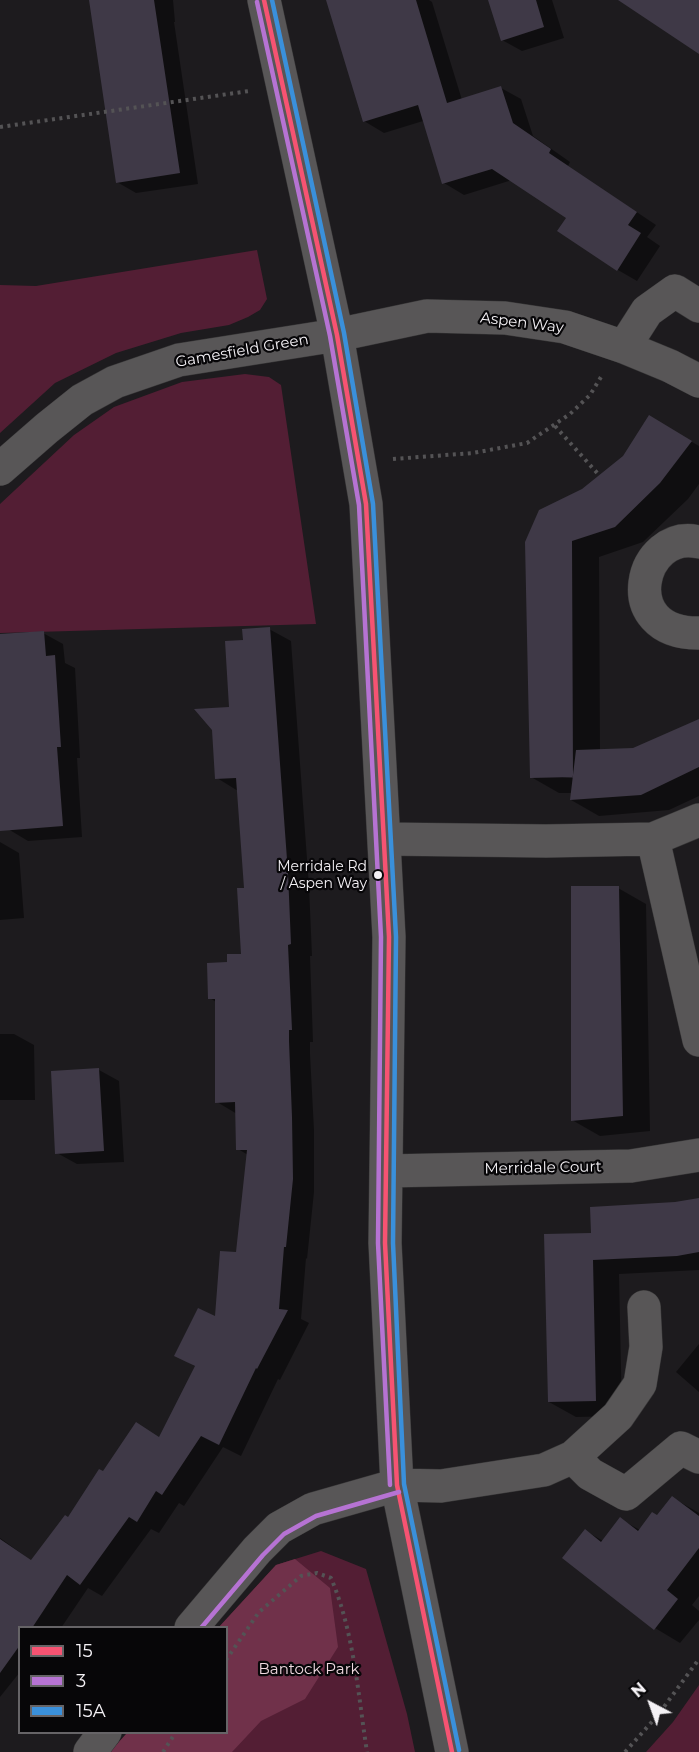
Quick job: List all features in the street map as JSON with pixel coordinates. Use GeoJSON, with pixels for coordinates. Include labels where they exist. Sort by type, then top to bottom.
{"type":"FeatureCollection","features":[{"type":"Feature","properties":{"kind":"street"},"geometry":{"type":"LineString","coordinates":[[264,0],[337,335],[366,504],[389,938],[385,1243],[397,1485],[453,1752]]}},
{"type":"Feature","properties":{"kind":"street"},"geometry":{"type":"LineString","coordinates":[[624,347],[647,311],[675,291],[699,306]]}},
{"type":"Feature","properties":{"kind":"street","name":"Aspen Way"},"geometry":{"type":"LineString","coordinates":[[337,335],[427,316],[505,318],[565,327],[624,347],[699,381]]}},
{"type":"Feature","properties":{"kind":"street","name":"Gamesfield Green"},"geometry":{"type":"LineString","coordinates":[[0,469],[82,400],[115,382],[179,360],[337,335]]}},
{"type":"Feature","properties":{"kind":"street"},"geometry":{"type":"LineString","coordinates":[[699,542],[679,543],[665,549],[653,560],[646,574],[644,590],[648,605],[656,619],[669,628],[684,633],[699,633]]}},
{"type":"Feature","properties":{"kind":"street"},"geometry":{"type":"LineString","coordinates":[[384,839],[546,842],[653,839],[699,820]]}},
{"type":"Feature","properties":{"kind":"street"},"geometry":{"type":"LineString","coordinates":[[653,839],[699,1040]]}},
{"type":"Feature","properties":{"kind":"street","name":"Merridale Court"},"geometry":{"type":"LineString","coordinates":[[386,1171],[631,1166],[699,1155]]}},
{"type":"Feature","properties":{"kind":"street"},"geometry":{"type":"LineString","coordinates":[[193,1626],[279,1527],[314,1509],[397,1485],[441,1486],[464,1483],[544,1470],[573,1457],[618,1416],[640,1384],[645,1347],[644,1307]]}},
{"type":"Feature","properties":{"kind":"street"},"geometry":{"type":"LineString","coordinates":[[573,1457],[590,1474],[627,1494],[681,1448],[699,1457]]}},
{"type":"Feature","properties":{"kind":"street"},"geometry":{"type":"LineString","coordinates":[[90,1752],[104,1734]]}},
{"type":"Feature","properties":{"kind":"path"},"geometry":{"type":"LineString","coordinates":[[0,127],[282,86]]}},
{"type":"Feature","properties":{"kind":"path"},"geometry":{"type":"LineString","coordinates":[[359,460],[473,453],[527,443],[555,426],[590,395],[603,373],[624,347]]}},
{"type":"Feature","properties":{"kind":"path"},"geometry":{"type":"LineString","coordinates":[[555,426],[599,475]]}},
{"type":"Feature","properties":{"kind":"path"},"geometry":{"type":"LineString","coordinates":[[228,1657],[259,1612],[293,1582],[301,1576],[317,1573],[331,1578],[339,1596],[351,1649],[367,1752]]}},
{"type":"Feature","properties":{"kind":"path"},"geometry":{"type":"LineString","coordinates":[[625,1752],[658,1714],[699,1659]]}},
{"type":"Feature","properties":{"kind":"path"},"geometry":{"type":"LineString","coordinates":[[163,1752],[176,1734]]}},
{"type":"Feature","properties":{"kind":"green space"},"geometry":{"type":"Polygon","coordinates":[[[257,250],[267,299],[260,310],[229,325],[181,333],[116,353],[55,383],[0,433],[0,285],[36,286],[257,250]]]}},
{"type":"Feature","properties":{"kind":"green space"},"geometry":{"type":"Polygon","coordinates":[[[245,374],[269,377],[281,385],[316,624],[0,633],[0,504],[74,435],[114,407],[182,382],[245,374]]]}},
{"type":"Feature","properties":{"kind":"green space","name":"Bantock Park"},"geometry":{"type":"Polygon","coordinates":[[[321,1551],[366,1569],[407,1714],[415,1752],[110,1752],[126,1734],[228,1734],[228,1626],[220,1626],[276,1565],[321,1551]]]}},
{"type":"Feature","properties":{"kind":"green space"},"geometry":{"type":"Polygon","coordinates":[[[295,1559],[330,1588],[338,1647],[305,1699],[261,1721],[232,1752],[110,1752],[126,1734],[228,1734],[228,1626],[220,1626],[276,1565],[295,1559]]]}},
{"type":"Feature","properties":{"kind":"green space"},"geometry":{"type":"Polygon","coordinates":[[[699,1685],[699,1752],[646,1752],[673,1722],[699,1685]]]}},
{"type":"Feature","properties":{"kind":"building"},"geometry":{"type":"Polygon","coordinates":[[[89,0],[154,0],[180,173],[116,183],[89,0]]]}},
{"type":"Feature","properties":{"kind":"building"},"geometry":{"type":"Polygon","coordinates":[[[326,0],[416,0],[447,103],[501,86],[513,123],[551,149],[549,153],[637,212],[628,225],[641,233],[617,271],[557,231],[566,218],[492,169],[442,184],[418,105],[363,122],[326,0]]]}},
{"type":"Feature","properties":{"kind":"building"},"geometry":{"type":"Polygon","coordinates":[[[488,0],[536,0],[544,27],[501,41],[488,0]]]}},
{"type":"Feature","properties":{"kind":"building"},"geometry":{"type":"Polygon","coordinates":[[[618,0],[699,0],[699,54],[618,0]]]}},
{"type":"Feature","properties":{"kind":"building"},"geometry":{"type":"Polygon","coordinates":[[[649,415],[692,441],[660,483],[615,527],[572,541],[573,777],[530,778],[525,542],[539,510],[582,489],[623,456],[649,415]]]}},
{"type":"Feature","properties":{"kind":"building"},"geometry":{"type":"Polygon","coordinates":[[[270,627],[288,873],[291,944],[288,945],[292,1030],[289,1030],[289,1041],[293,1179],[279,1309],[288,1310],[256,1368],[219,1445],[201,1436],[162,1495],[156,1491],[137,1522],[129,1517],[80,1585],[67,1575],[33,1626],[18,1626],[18,1648],[0,1673],[0,1539],[31,1560],[65,1515],[68,1517],[99,1469],[103,1471],[136,1422],[159,1437],[195,1366],[174,1356],[198,1308],[215,1316],[220,1251],[236,1252],[247,1150],[236,1150],[235,1102],[215,1103],[215,999],[208,999],[207,963],[227,962],[227,954],[241,954],[237,888],[244,888],[236,778],[215,779],[212,730],[194,709],[229,707],[225,641],[243,640],[242,629],[270,627]]]}},
{"type":"Feature","properties":{"kind":"building"},"geometry":{"type":"Polygon","coordinates":[[[44,631],[46,656],[55,655],[61,747],[57,747],[63,826],[0,831],[0,634],[44,631]]]}},
{"type":"Feature","properties":{"kind":"building"},"geometry":{"type":"Polygon","coordinates":[[[699,719],[699,767],[641,795],[570,800],[576,750],[633,748],[699,719]]]}},
{"type":"Feature","properties":{"kind":"building"},"geometry":{"type":"Polygon","coordinates":[[[571,886],[619,886],[623,1116],[571,1121],[571,886]]]}},
{"type":"Feature","properties":{"kind":"building"},"geometry":{"type":"Polygon","coordinates":[[[99,1068],[104,1151],[55,1154],[51,1071],[99,1068]]]}},
{"type":"Feature","properties":{"kind":"building"},"geometry":{"type":"Polygon","coordinates":[[[699,1198],[699,1252],[677,1256],[593,1260],[596,1401],[548,1402],[544,1234],[591,1233],[590,1207],[675,1202],[699,1198]]]}},
{"type":"Feature","properties":{"kind":"building"},"geometry":{"type":"Polygon","coordinates":[[[672,1496],[699,1516],[699,1548],[667,1590],[678,1599],[654,1630],[562,1558],[585,1529],[601,1542],[620,1517],[638,1531],[652,1512],[657,1515],[672,1496]]]}},
{"type":"Feature","properties":{"kind":"transit line","name":"15"},"geometry":{"type":"LineString","coordinates":[[264,0],[337,335],[366,504],[389,937],[385,1243],[397,1485],[452,1752]]}},
{"type":"Feature","properties":{"kind":"transit line","name":"15A"},"geometry":{"type":"LineString","coordinates":[[272,0],[344,333],[373,504],[396,937],[393,1243],[404,1484],[459,1750]]}},
{"type":"Feature","properties":{"kind":"transit line","name":"3"},"geometry":{"type":"LineString","coordinates":[[257,2],[330,336],[359,505],[381,937],[378,1243],[390,1485]]}},
{"type":"Feature","properties":{"kind":"transit line","name":"3"},"geometry":{"type":"LineString","coordinates":[[203,1626],[263,1555],[284,1534],[316,1516],[399,1492]]}},
{"type":"Feature","properties":{"kind":"place","name":"Merridale Rd / Aspen Way"},"geometry":{"type":"Point","coordinates":[378,875]}}]}
